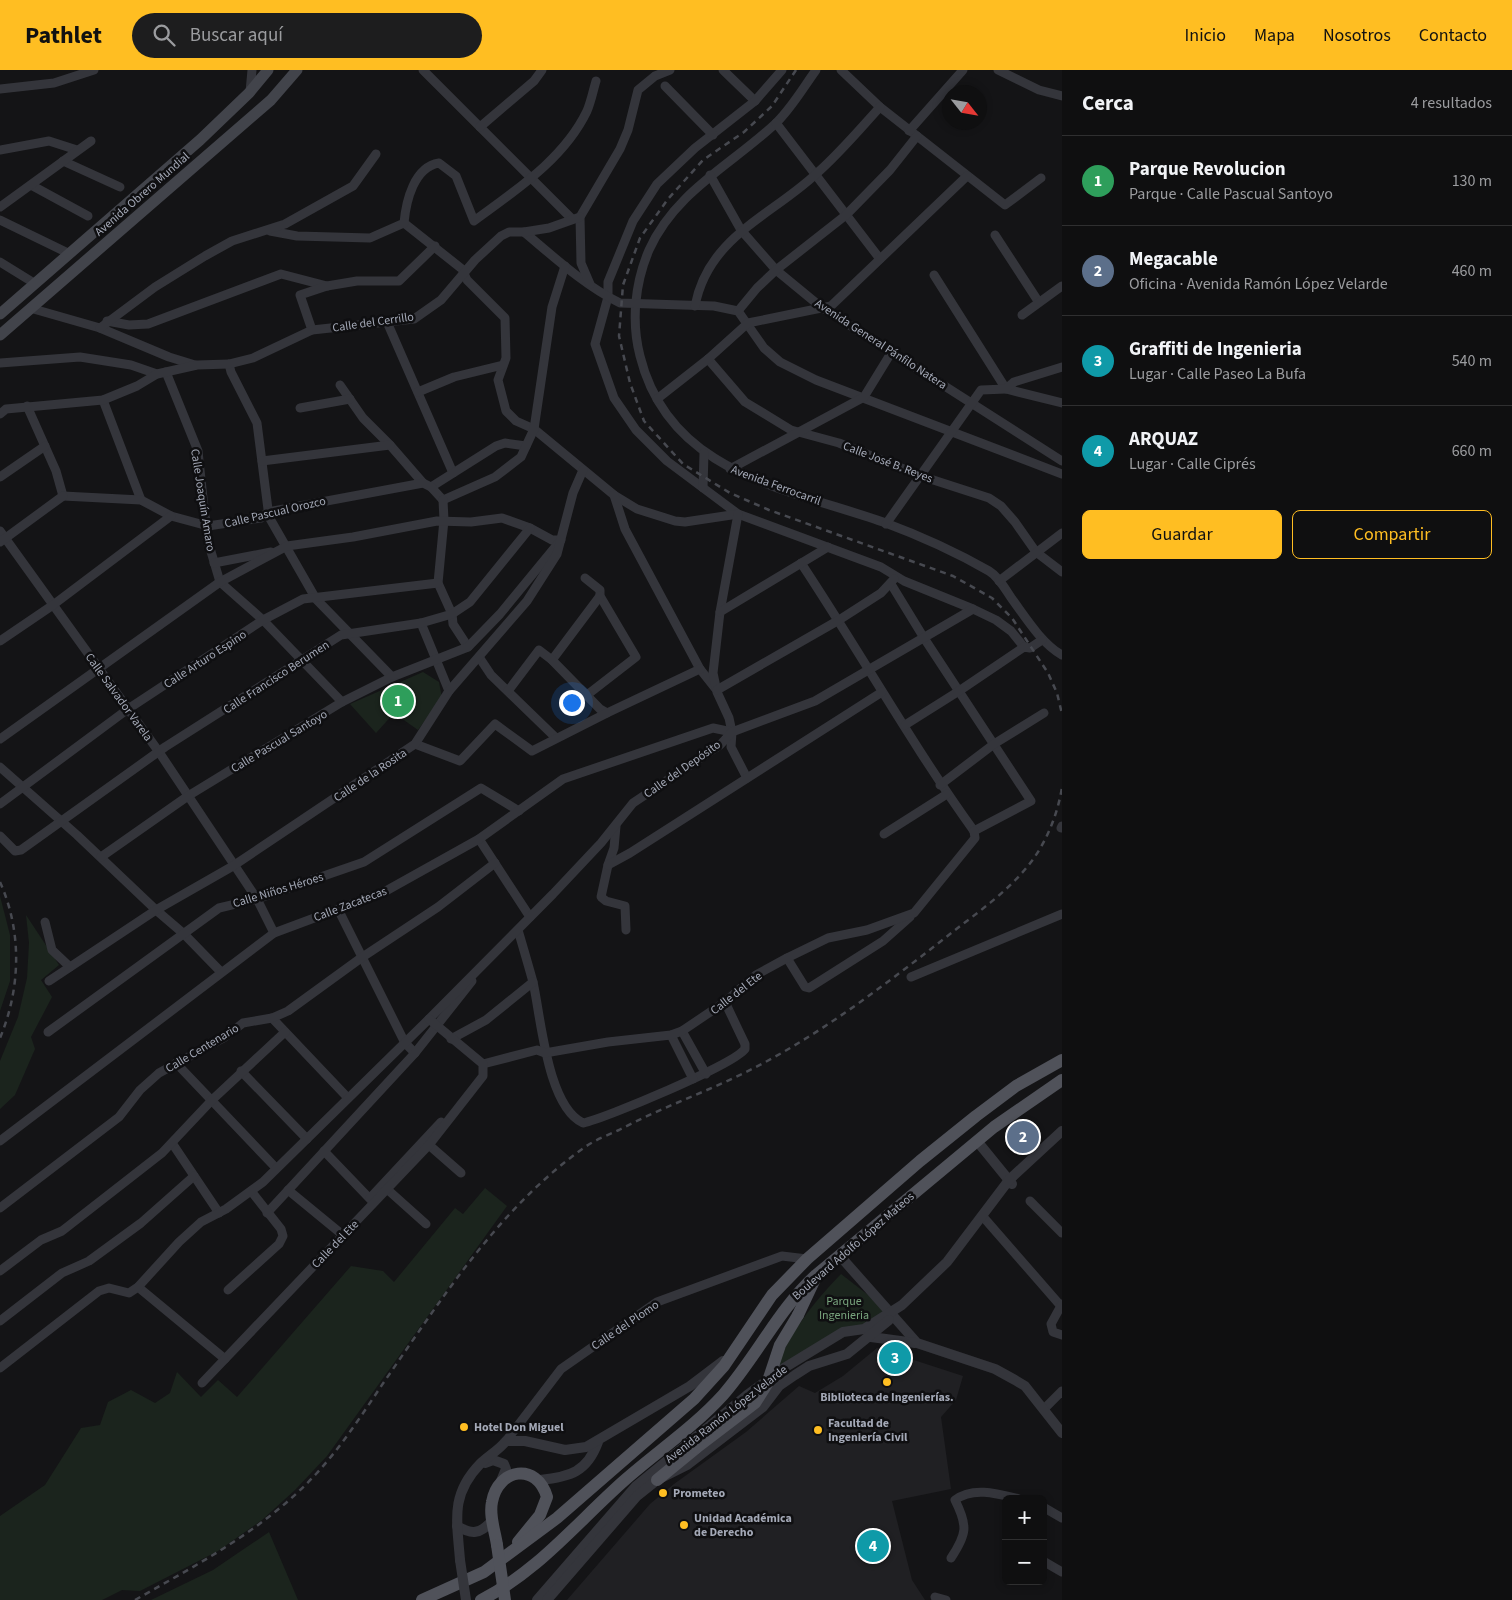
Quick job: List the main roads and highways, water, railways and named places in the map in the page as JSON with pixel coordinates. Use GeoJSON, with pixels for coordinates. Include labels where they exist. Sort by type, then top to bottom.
{"type":"FeatureCollection","features":[{"type":"Feature","properties":{"kind":"main road","name":"Avenida Obrero Mundial"},"geometry":{"type":"LineString","coordinates":[[1,312],[68,253],[157,180],[250,93],[268,70]]}},
{"type":"Feature","properties":{"kind":"main road","name":"Avenida Obrero Mundial"},"geometry":{"type":"LineString","coordinates":[[0,335],[265,106],[297,70]]}},
{"type":"Feature","properties":{"kind":"main road","name":"Boulevard Adolfo López Mateos"},"geometry":{"type":"LineString","coordinates":[[422,1600],[484,1572],[557,1518],[685,1409],[730,1356],[772,1296],[807,1259],[920,1161],[976,1116],[1016,1086],[1062,1060]]}},
{"type":"Feature","properties":{"kind":"main road","name":"Boulevard Adolfo López Mateos"},"geometry":{"type":"LineString","coordinates":[[481,1600],[532,1568],[614,1490],[723,1395],[788,1304],[816,1275],[977,1141],[1062,1080]]}},
{"type":"Feature","properties":{"kind":"main road"},"geometry":{"type":"LineString","coordinates":[[657,1480],[755,1403],[767,1384],[780,1345],[798,1314],[816,1275]]}},
{"type":"Feature","properties":{"kind":"main road"},"geometry":{"type":"LineString","coordinates":[[505,1600],[492,1521],[492,1501],[501,1481],[514,1474],[527,1473],[540,1480],[547,1497],[545,1506],[509,1554]]}},
{"type":"Feature","properties":{"kind":"railway"},"geometry":{"type":"LineString","coordinates":[[796,70],[772,106],[744,132],[703,160],[668,199],[640,238],[623,285],[619,336],[630,383],[644,421],[683,464],[730,493],[769,510],[953,576],[992,598],[1012,618],[1048,673],[1057,693],[1062,714]]}},
{"type":"Feature","properties":{"kind":"railway"},"geometry":{"type":"LineString","coordinates":[[135,1600],[231,1544],[275,1512],[316,1474],[352,1429],[428,1318],[474,1256],[499,1226],[554,1171],[597,1140],[730,1080],[773,1058],[826,1026],[901,972],[993,901],[1022,873],[1037,854],[1047,836],[1055,817],[1062,787]]}},
{"type":"Feature","properties":{"kind":"railway"},"geometry":{"type":"LineString","coordinates":[[0,882],[12,920],[16,960],[12,999],[0,1038]]}},
{"type":"Feature","properties":{"kind":"place","name":"Parque Revolucion"},"geometry":{"type":"Point","coordinates":[398,701]}},
{"type":"Feature","properties":{"kind":"place","name":"Megacable"},"geometry":{"type":"Point","coordinates":[1023,1137]}},
{"type":"Feature","properties":{"kind":"place","name":"Graffiti de Ingenieria"},"geometry":{"type":"Point","coordinates":[895,1358]}},
{"type":"Feature","properties":{"kind":"place","name":"Biblioteca de Ingenierías."},"geometry":{"type":"Point","coordinates":[887,1382]}},
{"type":"Feature","properties":{"kind":"place","name":"Hotel Don Miguel"},"geometry":{"type":"Point","coordinates":[464,1427]}},
{"type":"Feature","properties":{"kind":"place","name":"Facultad de Ingeniería Civil"},"geometry":{"type":"Point","coordinates":[818,1430]}},
{"type":"Feature","properties":{"kind":"place","name":"Prometeo"},"geometry":{"type":"Point","coordinates":[663,1493]}},
{"type":"Feature","properties":{"kind":"place","name":"Unidad Académica de Derecho"},"geometry":{"type":"Point","coordinates":[684,1525]}},
{"type":"Feature","properties":{"kind":"place","name":"ARQUAZ"},"geometry":{"type":"Point","coordinates":[873,1546]}},
{"type":"Feature","properties":{"kind":"park label","name":"Parque Ingenieria"},"geometry":{"type":"Point","coordinates":[844,1308]}}]}
